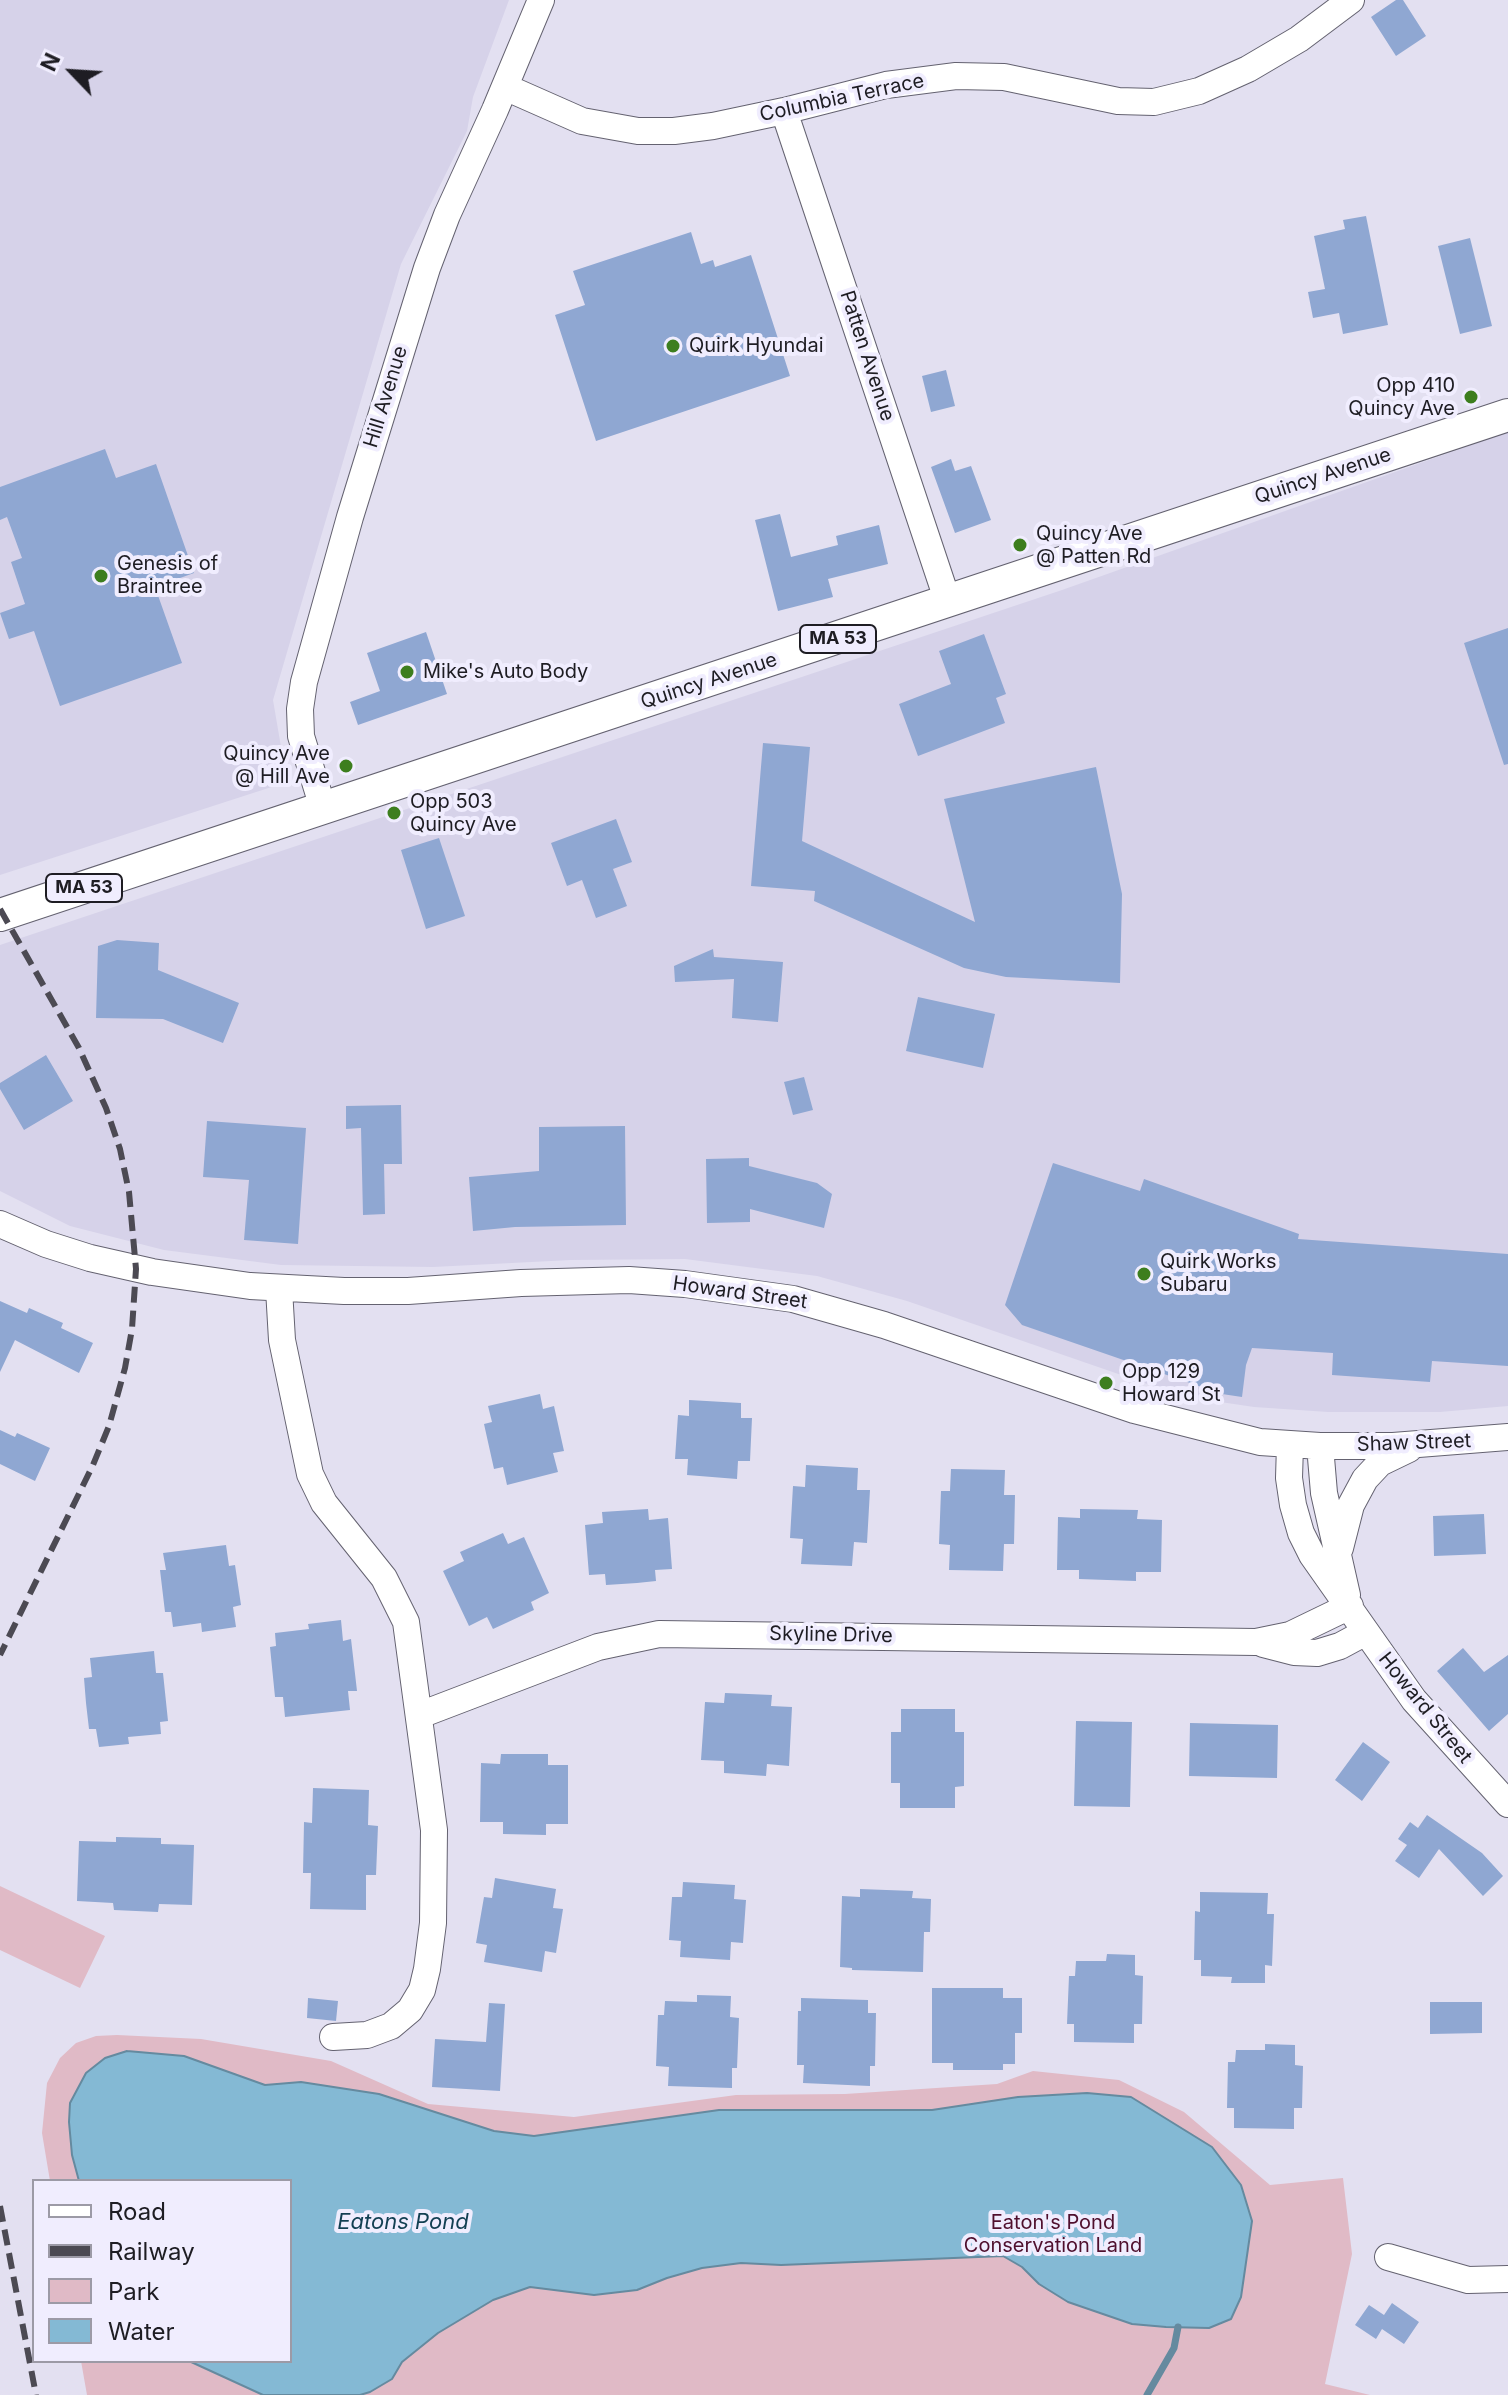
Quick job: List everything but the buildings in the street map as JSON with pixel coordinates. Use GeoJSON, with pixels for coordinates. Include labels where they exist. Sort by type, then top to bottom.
{"type":"FeatureCollection","features":[{"type":"Feature","properties":{"kind":"main road","name":"Quincy Avenue"},"geometry":{"type":"LineString","coordinates":[[0,915],[1508,415]]}},
{"type":"Feature","properties":{"kind":"street","name":"Hill Avenue"},"geometry":{"type":"LineString","coordinates":[[323,808],[301,736],[300,709],[304,682],[410,318],[447,215],[541,0]]}},
{"type":"Feature","properties":{"kind":"street","name":"Columbia Terrace"},"geometry":{"type":"LineString","coordinates":[[505,87],[582,121],[628,130],[693,129],[784,111],[886,85],[956,76],[1015,79],[1118,101],[1146,102],[1199,91],[1248,69],[1299,39],[1351,0]]}},
{"type":"Feature","properties":{"kind":"street","name":"Patten Avenue"},"geometry":{"type":"LineString","coordinates":[[784,111],[948,602]]}},
{"type":"Feature","properties":{"kind":"street","name":"Howard Street"},"geometry":{"type":"LineString","coordinates":[[0,1224],[68,1251],[169,1275],[279,1289],[408,1291],[610,1280],[667,1282],[793,1299],[860,1317],[1162,1419],[1236,1438],[1320,1446],[1324,1493],[1350,1606]]}},
{"type":"Feature","properties":{"kind":"street"},"geometry":{"type":"LineString","coordinates":[[279,1289],[282,1340],[310,1474],[324,1503],[374,1563],[400,1607],[409,1636],[433,1815],[436,1862],[433,1923],[425,1979],[410,2010],[391,2026],[367,2035],[333,2037]]}},
{"type":"Feature","properties":{"kind":"street","name":"Shaw Street"},"geometry":{"type":"LineString","coordinates":[[1320,1446],[1420,1445],[1508,1437]]}},
{"type":"Feature","properties":{"kind":"street","name":"Howard Street"},"geometry":{"type":"LineString","coordinates":[[1290,1445],[1290,1492],[1301,1533],[1312,1555],[1414,1700],[1508,1804]]}},
{"type":"Feature","properties":{"kind":"street"},"geometry":{"type":"LineString","coordinates":[[1339,1560],[1348,1515],[1365,1479],[1391,1456],[1420,1445]]}},
{"type":"Feature","properties":{"kind":"street","name":"Skyline Drive"},"geometry":{"type":"LineString","coordinates":[[420,1715],[598,1647],[659,1634],[1256,1642],[1290,1635],[1350,1606]]}},
{"type":"Feature","properties":{"kind":"street","name":"Skyline Drive"},"geometry":{"type":"LineString","coordinates":[[1256,1642],[1294,1652],[1317,1653],[1340,1646],[1366,1632]]}},
{"type":"Feature","properties":{"kind":"street"},"geometry":{"type":"LineString","coordinates":[[1388,2257],[1468,2280],[1508,2279]]}},
{"type":"Feature","properties":{"kind":"shaded area"},"geometry":{"type":"Polygon","coordinates":[[[0,0],[509,0],[473,97],[467,131],[401,264],[273,700],[287,782],[0,875],[0,0]]]}},
{"type":"Feature","properties":{"kind":"shaded area"},"geometry":{"type":"Polygon","coordinates":[[[1508,432],[1508,1406],[1440,1412],[1328,1412],[1254,1407],[1207,1400],[1156,1387],[907,1301],[817,1276],[685,1259],[571,1260],[433,1267],[281,1265],[164,1250],[70,1226],[0,1191],[0,945],[1062,590],[1508,432]]]}},
{"type":"Feature","properties":{"kind":"green space"},"geometry":{"type":"Polygon","coordinates":[[[0,1886],[105,1936],[80,1988],[0,1950],[0,1886]]]}},
{"type":"Feature","properties":{"kind":"green space","name":"Eaton's Pond Conservation Land"},"geometry":{"type":"Polygon","coordinates":[[[96,2036],[201,2039],[331,2061],[428,2104],[574,2117],[736,2095],[845,2094],[997,2084],[1033,2071],[1119,2080],[1184,2112],[1270,2185],[1343,2178],[1352,2254],[1325,2384],[1370,2395],[87,2395],[81,2363],[292,2363],[292,2179],[50,2179],[42,2133],[47,2083],[60,2058],[76,2043],[96,2036]]]}},
{"type":"Feature","properties":{"kind":"water","name":"Eatons Pond"},"geometry":{"type":"Polygon","coordinates":[[[127,2051],[184,2056],[265,2085],[301,2082],[379,2094],[494,2131],[534,2136],[719,2110],[932,2110],[1018,2097],[1087,2093],[1131,2097],[1212,2147],[1241,2185],[1252,2221],[1241,2297],[1231,2319],[1209,2328],[1166,2327],[1132,2324],[1068,2302],[1003,2256],[781,2265],[741,2263],[702,2268],[637,2290],[594,2295],[530,2287],[493,2300],[438,2333],[402,2362],[392,2379],[370,2392],[360,2395],[263,2395],[193,2363],[292,2363],[292,2179],[78,2179],[72,2155],[70,2103],[86,2073],[105,2058],[127,2051]]]}},
{"type":"Feature","properties":{"kind":"waterway"},"geometry":{"type":"LineString","coordinates":[[1147,2395],[1174,2348],[1178,2327]]}},
{"type":"Feature","properties":{"kind":"railway"},"geometry":{"type":"LineString","coordinates":[[0,909],[79,1048],[106,1108],[120,1149],[129,1192],[136,1269],[132,1329],[109,1426],[0,1655]]}},
{"type":"Feature","properties":{"kind":"railway"},"geometry":{"type":"LineString","coordinates":[[0,2206],[36,2395]]}},
{"type":"Feature","properties":{"kind":"place","name":"Quirk Hyundai"},"geometry":{"type":"Point","coordinates":[673,346]}},
{"type":"Feature","properties":{"kind":"place","name":"Opp 410 Quincy Ave"},"geometry":{"type":"Point","coordinates":[1471,397]}},
{"type":"Feature","properties":{"kind":"place","name":"Quincy Ave @ Patten Rd"},"geometry":{"type":"Point","coordinates":[1020,545]}},
{"type":"Feature","properties":{"kind":"place","name":"Genesis of Braintree"},"geometry":{"type":"Point","coordinates":[101,576]}},
{"type":"Feature","properties":{"kind":"place","name":"Mike's Auto Body"},"geometry":{"type":"Point","coordinates":[407,672]}},
{"type":"Feature","properties":{"kind":"place","name":"Quincy Ave @ Hill Ave"},"geometry":{"type":"Point","coordinates":[346,766]}},
{"type":"Feature","properties":{"kind":"place","name":"Opp 503 Quincy Ave"},"geometry":{"type":"Point","coordinates":[394,813]}},
{"type":"Feature","properties":{"kind":"place","name":"Quirk Works Subaru"},"geometry":{"type":"Point","coordinates":[1144,1274]}},
{"type":"Feature","properties":{"kind":"place","name":"Opp 129 Howard St"},"geometry":{"type":"Point","coordinates":[1106,1383]}}]}
